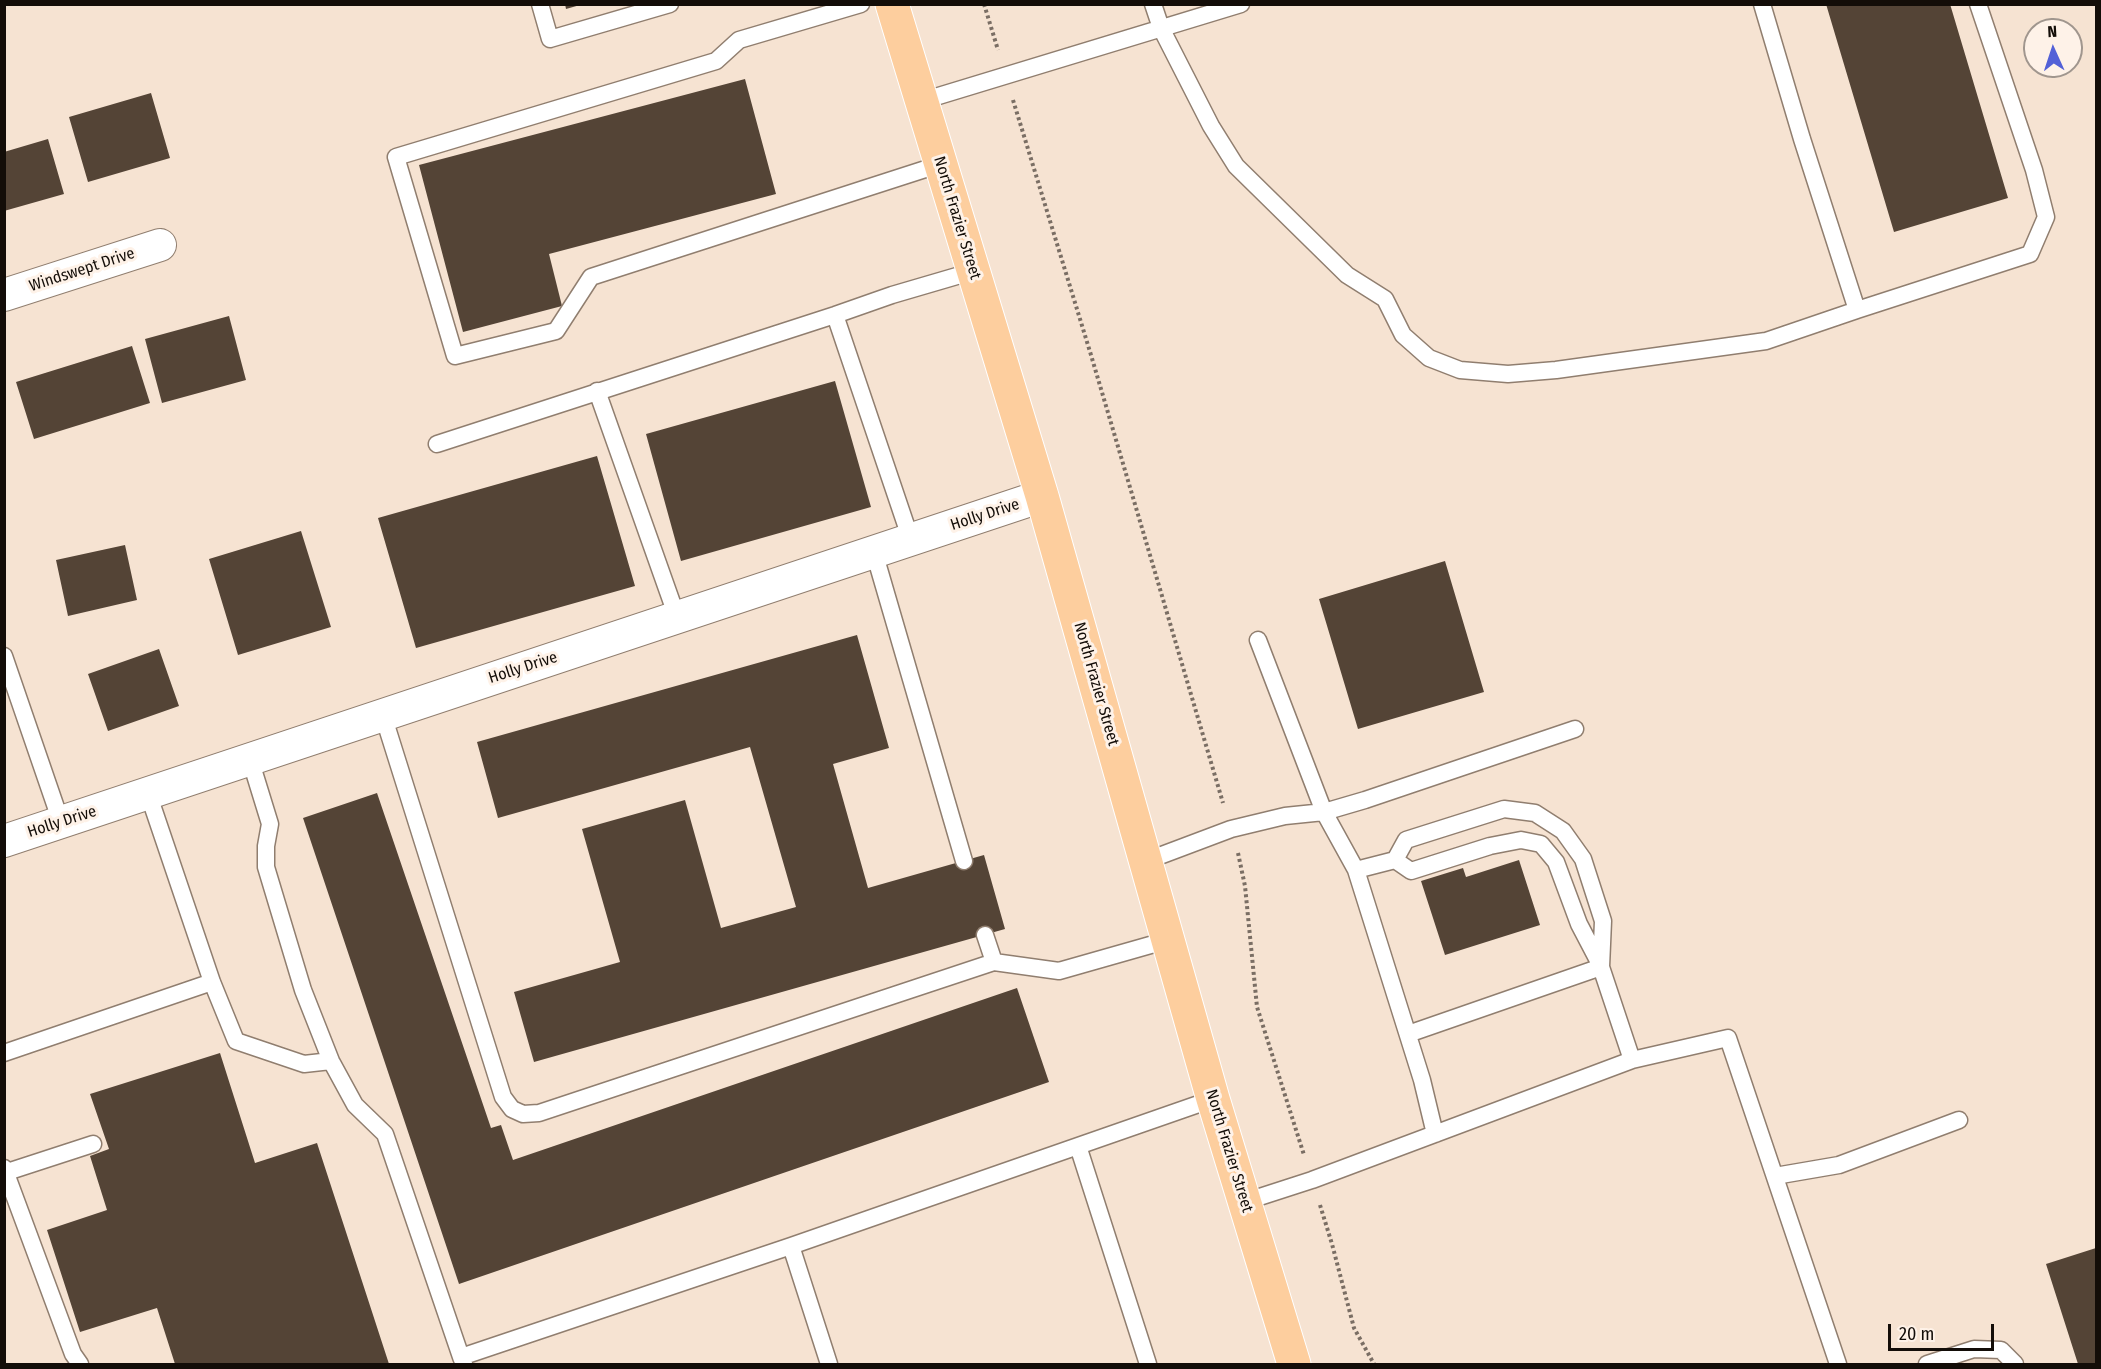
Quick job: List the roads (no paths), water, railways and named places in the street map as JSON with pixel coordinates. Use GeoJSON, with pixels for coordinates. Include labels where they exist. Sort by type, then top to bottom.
{"type":"FeatureCollection","features":[{"type":"Feature","properties":{"kind":"main road","name":"North Frazier Street"},"geometry":{"type":"LineString","coordinates":[[892,4],[1042,496],[1213,1099],[1294,1365]]}},
{"type":"Feature","properties":{"kind":"street","name":"Windswept Drive"},"geometry":{"type":"LineString","coordinates":[[4,295],[160,245]]}},
{"type":"Feature","properties":{"kind":"street","name":"Holly Drive"},"geometry":{"type":"LineString","coordinates":[[4,841],[1042,496]]}},
{"type":"Feature","properties":{"kind":"lane"},"geometry":{"type":"LineString","coordinates":[[540,4],[550,39],[670,4]]}},
{"type":"Feature","properties":{"kind":"lane"},"geometry":{"type":"LineString","coordinates":[[861,4],[739,40],[716,61],[396,157],[455,356],[556,331],[591,277],[941,164]]}},
{"type":"Feature","properties":{"kind":"lane"},"geometry":{"type":"LineString","coordinates":[[1154,4],[1161,28],[1211,126],[1236,166],[1347,275],[1385,299],[1403,335],[1429,358],[1460,370],[1508,374],[1556,370],[1766,341],[2030,254],[2046,217],[2034,170],[1978,4]]}},
{"type":"Feature","properties":{"kind":"lane"},"geometry":{"type":"LineString","coordinates":[[922,101],[1241,4]]}},
{"type":"Feature","properties":{"kind":"lane"},"geometry":{"type":"LineString","coordinates":[[1762,4],[1802,139],[1857,310]]}},
{"type":"Feature","properties":{"kind":"lane"},"geometry":{"type":"LineString","coordinates":[[437,444],[891,295],[974,272]]}},
{"type":"Feature","properties":{"kind":"lane"},"geometry":{"type":"LineString","coordinates":[[835,315],[911,540]]}},
{"type":"Feature","properties":{"kind":"lane"},"geometry":{"type":"LineString","coordinates":[[597,391],[677,617]]}},
{"type":"Feature","properties":{"kind":"lane"},"geometry":{"type":"LineString","coordinates":[[874,552],[963,861]]}},
{"type":"Feature","properties":{"kind":"lane"},"geometry":{"type":"LineString","coordinates":[[1258,640],[1324,812],[1356,870],[1422,1080],[1435,1134]]}},
{"type":"Feature","properties":{"kind":"lane"},"geometry":{"type":"LineString","coordinates":[[4,656],[61,822]]}},
{"type":"Feature","properties":{"kind":"lane"},"geometry":{"type":"LineString","coordinates":[[383,715],[504,1097],[512,1109],[524,1114],[539,1113],[994,962],[1059,971],[1168,940]]}},
{"type":"Feature","properties":{"kind":"lane"},"geometry":{"type":"LineString","coordinates":[[1146,861],[1231,829],[1285,816],[1324,812],[1365,800],[1575,729]]}},
{"type":"Feature","properties":{"kind":"lane"},"geometry":{"type":"LineString","coordinates":[[250,759],[270,824],[266,846],[266,867],[303,990],[331,1061],[355,1105],[385,1134],[463,1361],[1213,1099]]}},
{"type":"Feature","properties":{"kind":"lane"},"geometry":{"type":"LineString","coordinates":[[148,793],[212,982],[236,1041],[304,1064],[331,1061]]}},
{"type":"Feature","properties":{"kind":"lane"},"geometry":{"type":"LineString","coordinates":[[1356,870],[1395,860],[1406,840],[1504,809],[1535,813],[1563,831],[1583,859],[1603,921],[1601,967]]}},
{"type":"Feature","properties":{"kind":"lane"},"geometry":{"type":"LineString","coordinates":[[1395,860],[1411,871],[1490,846],[1521,840],[1541,844],[1556,862],[1579,924],[1601,967],[1632,1060]]}},
{"type":"Feature","properties":{"kind":"lane"},"geometry":{"type":"LineString","coordinates":[[986,934],[994,962]]}},
{"type":"Feature","properties":{"kind":"lane"},"geometry":{"type":"LineString","coordinates":[[1408,1034],[1601,967]]}},
{"type":"Feature","properties":{"kind":"lane"},"geometry":{"type":"LineString","coordinates":[[4,1053],[212,982]]}},
{"type":"Feature","properties":{"kind":"lane"},"geometry":{"type":"LineString","coordinates":[[1244,1202],[1312,1180],[1632,1060],[1728,1038],[1838,1365]]}},
{"type":"Feature","properties":{"kind":"lane"},"geometry":{"type":"LineString","coordinates":[[1775,1176],[1839,1165],[1959,1120]]}},
{"type":"Feature","properties":{"kind":"lane"},"geometry":{"type":"LineString","coordinates":[[80,1365],[6,1170],[93,1144]]}},
{"type":"Feature","properties":{"kind":"lane"},"geometry":{"type":"LineString","coordinates":[[1078,1146],[1148,1365]]}},
{"type":"Feature","properties":{"kind":"lane"},"geometry":{"type":"LineString","coordinates":[[791,1246],[829,1365]]}},
{"type":"Feature","properties":{"kind":"lane"},"geometry":{"type":"LineString","coordinates":[[1927,1365],[1974,1349],[2001,1350],[2015,1365]]}}]}
